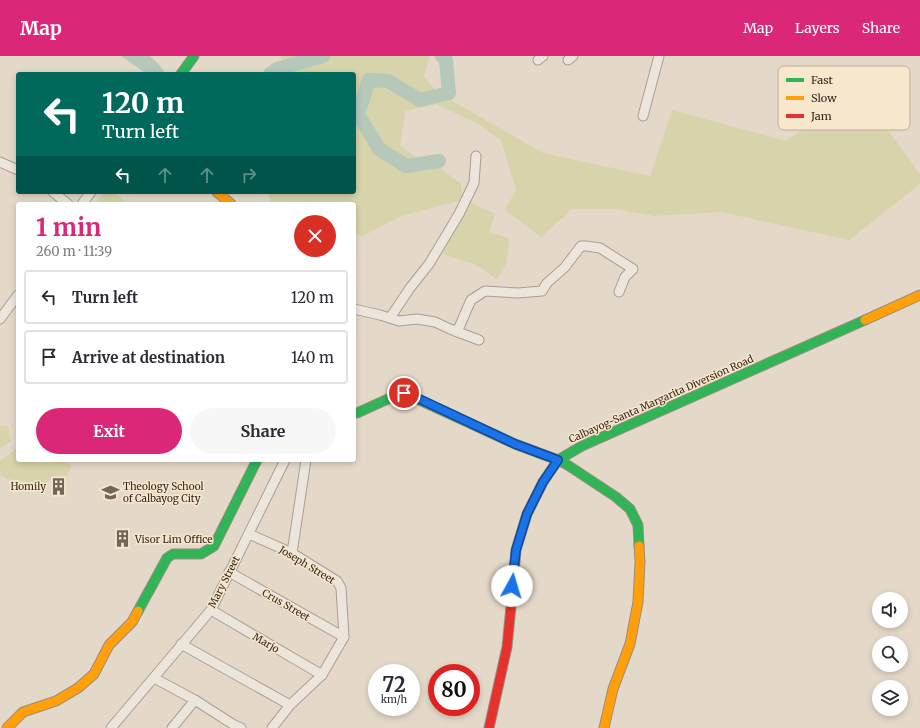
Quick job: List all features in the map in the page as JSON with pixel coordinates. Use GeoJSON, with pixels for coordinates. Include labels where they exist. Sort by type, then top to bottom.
{"type":"FeatureCollection","features":[{"type":"Feature","properties":{"kind":"main road"},"geometry":{"type":"LineString","coordinates":[[182,72],[194,56]]}},
{"type":"Feature","properties":{"kind":"main road"},"geometry":{"type":"LineString","coordinates":[[220,194],[229,202]]}},
{"type":"Feature","properties":{"kind":"main road","name":"Calbayog-Santa Margarita Diversion Road"},"geometry":{"type":"LineString","coordinates":[[490,728],[507,647],[516,550],[527,514],[543,482],[558,460],[582,446],[920,295]]}},
{"type":"Feature","properties":{"kind":"main road"},"geometry":{"type":"LineString","coordinates":[[356,413],[399,394],[404,393],[413,396],[515,444],[566,464],[616,497],[630,509],[638,525],[640,561],[638,602],[630,644],[613,689],[604,728]]}},
{"type":"Feature","properties":{"kind":"main road"},"geometry":{"type":"LineString","coordinates":[[7,728],[23,712],[56,701],[78,688],[94,674],[109,645],[132,622],[167,558],[173,554],[201,554],[214,546],[256,462]]}},
{"type":"Feature","properties":{"kind":"street"},"geometry":{"type":"LineString","coordinates":[[644,116],[659,56]]}},
{"type":"Feature","properties":{"kind":"street"},"geometry":{"type":"LineString","coordinates":[[390,318],[410,288],[430,264],[458,214],[474,183],[476,156]]}},
{"type":"Feature","properties":{"kind":"street"},"geometry":{"type":"LineString","coordinates":[[0,162],[16,169]]}},
{"type":"Feature","properties":{"kind":"street"},"geometry":{"type":"LineString","coordinates":[[55,194],[65,202]]}},
{"type":"Feature","properties":{"kind":"street"},"geometry":{"type":"LineString","coordinates":[[457,332],[471,300],[485,291],[518,293],[542,291],[547,284],[565,267],[581,246],[600,248],[633,269],[625,277],[619,292]]}},
{"type":"Feature","properties":{"kind":"street"},"geometry":{"type":"LineString","coordinates":[[0,319],[16,298]]}},
{"type":"Feature","properties":{"kind":"street"},"geometry":{"type":"LineString","coordinates":[[356,308],[399,321],[416,318],[435,322],[479,340]]}},
{"type":"Feature","properties":{"kind":"street","name":"Mary Street"},"geometry":{"type":"LineString","coordinates":[[111,728],[211,610],[284,462]]}},
{"type":"Feature","properties":{"kind":"street"},"geometry":{"type":"LineString","coordinates":[[292,553],[306,462]]}},
{"type":"Feature","properties":{"kind":"street","name":"Joseph Street"},"geometry":{"type":"LineString","coordinates":[[249,534],[292,553],[337,581],[341,588],[344,637]]}},
{"type":"Feature","properties":{"kind":"street","name":"Crus Street"},"geometry":{"type":"LineString","coordinates":[[229,572],[344,637]]}},
{"type":"Feature","properties":{"kind":"street","name":"Marjo"},"geometry":{"type":"LineString","coordinates":[[211,610],[322,675]]}},
{"type":"Feature","properties":{"kind":"street"},"geometry":{"type":"LineString","coordinates":[[272,728],[290,705],[322,675],[344,637]]}},
{"type":"Feature","properties":{"kind":"street"},"geometry":{"type":"LineString","coordinates":[[181,644],[290,705]]}},
{"type":"Feature","properties":{"kind":"street"},"geometry":{"type":"LineString","coordinates":[[154,678],[195,700],[235,727]]}},
{"type":"Feature","properties":{"kind":"street"},"geometry":{"type":"LineString","coordinates":[[172,728],[195,700]]}},
{"type":"Feature","properties":{"kind":"shaded area"},"geometry":{"type":"Polygon","coordinates":[[[121,56],[150,56],[164,72],[144,72],[121,56]]]}},
{"type":"Feature","properties":{"kind":"shaded area"},"geometry":{"type":"Polygon","coordinates":[[[280,56],[430,56],[424,76],[437,92],[543,153],[650,176],[672,110],[786,141],[802,130],[888,130],[920,174],[920,184],[849,240],[721,212],[654,216],[615,209],[572,209],[541,237],[505,210],[516,190],[501,140],[478,124],[436,104],[405,111],[400,146],[420,160],[439,167],[461,184],[462,200],[401,216],[363,236],[356,234],[356,202],[270,202],[268,194],[356,194],[356,72],[276,72],[285,65],[280,56]]]}},
{"type":"Feature","properties":{"kind":"shaded area"},"geometry":{"type":"Polygon","coordinates":[[[102,194],[116,194],[126,202],[96,202],[102,194]]]}},
{"type":"Feature","properties":{"kind":"shaded area"},"geometry":{"type":"Polygon","coordinates":[[[468,201],[495,214],[489,232],[509,238],[507,262],[497,279],[475,264],[439,253],[468,201]]]}},
{"type":"Feature","properties":{"kind":"shaded area"},"geometry":{"type":"Polygon","coordinates":[[[0,426],[8,426],[11,442],[0,448],[0,426]]]}},
{"type":"Feature","properties":{"kind":"shaded area"},"geometry":{"type":"Polygon","coordinates":[[[16,449],[16,462],[65,462],[72,466],[64,482],[53,477],[44,486],[7,479],[0,474],[0,461],[16,449]]]}},
{"type":"Feature","properties":{"kind":"waterway"},"geometry":{"type":"LineString","coordinates":[[273,72],[277,69],[323,56]]}},
{"type":"Feature","properties":{"kind":"waterway"},"geometry":{"type":"LineString","coordinates":[[439,161],[406,166],[379,149],[358,114],[369,80],[388,81],[420,100],[449,93],[446,60],[442,56]]}},
{"type":"Feature","properties":{"kind":"traffic: fast"},"geometry":{"type":"LineString","coordinates":[[182,72],[194,56]]}},
{"type":"Feature","properties":{"kind":"traffic: fast"},"geometry":{"type":"LineString","coordinates":[[512,596],[516,550],[527,514],[543,482],[558,460],[582,446],[865,320]]}},
{"type":"Feature","properties":{"kind":"traffic: fast"},"geometry":{"type":"LineString","coordinates":[[356,413],[404,393],[515,444],[558,460],[616,497],[630,509],[638,525],[639,546]]}},
{"type":"Feature","properties":{"kind":"traffic: fast"},"geometry":{"type":"LineString","coordinates":[[138,611],[167,558],[173,554],[201,554],[214,546],[256,462]]}},
{"type":"Feature","properties":{"kind":"traffic: slow"},"geometry":{"type":"LineString","coordinates":[[219,194],[229,202]]}},
{"type":"Feature","properties":{"kind":"traffic: slow"},"geometry":{"type":"LineString","coordinates":[[865,320],[920,295]]}},
{"type":"Feature","properties":{"kind":"traffic: slow"},"geometry":{"type":"LineString","coordinates":[[604,728],[613,689],[630,644],[638,602],[640,561],[639,546]]}},
{"type":"Feature","properties":{"kind":"traffic: slow"},"geometry":{"type":"LineString","coordinates":[[7,728],[23,712],[56,701],[78,688],[94,674],[109,645],[132,622],[138,611]]}},
{"type":"Feature","properties":{"kind":"traffic: jam"},"geometry":{"type":"LineString","coordinates":[[489,728],[507,647],[512,596]]}},
{"type":"Feature","properties":{"kind":"place","name":"Homily"},"geometry":{"type":"Point","coordinates":[59,486]}},
{"type":"Feature","properties":{"kind":"place","name":"Theology School of Calbayog City"},"geometry":{"type":"Point","coordinates":[110,492]}},
{"type":"Feature","properties":{"kind":"place","name":"Visor Lim Office"},"geometry":{"type":"Point","coordinates":[122,539]}},
{"type":"Feature","properties":{"kind":"route"},"geometry":{"type":"LineString","coordinates":[[404,393],[515,444],[558,460],[543,482],[527,514],[516,550],[512,586]]}}]}
